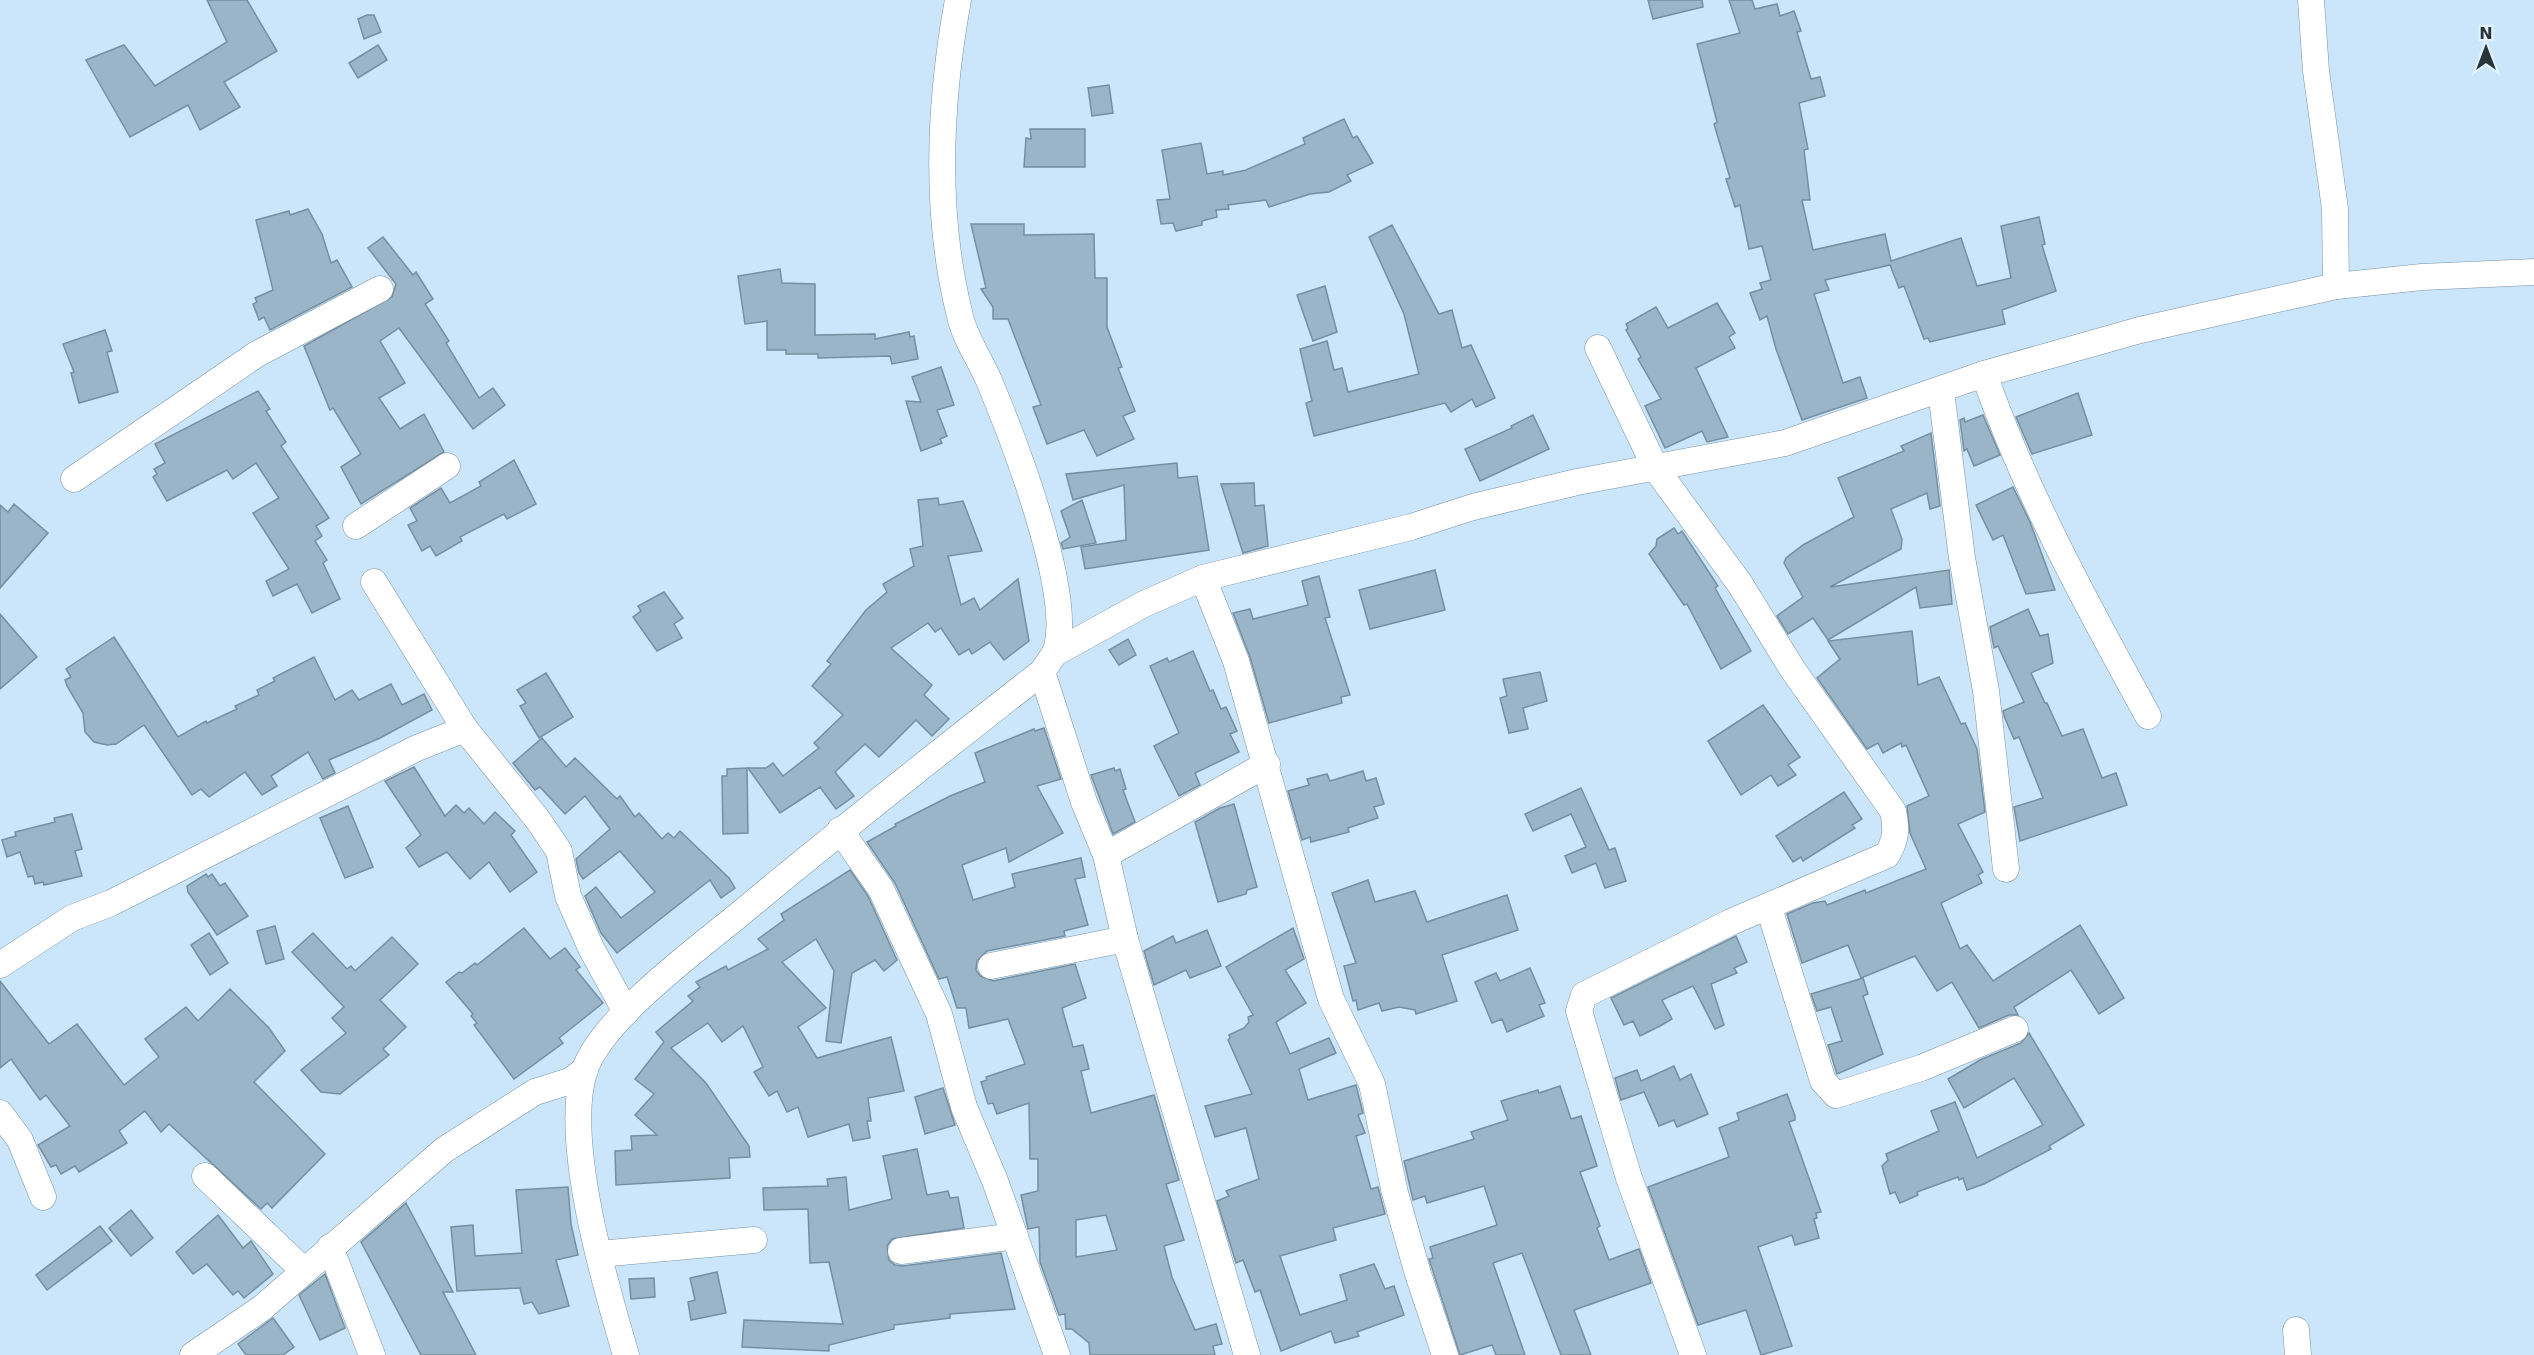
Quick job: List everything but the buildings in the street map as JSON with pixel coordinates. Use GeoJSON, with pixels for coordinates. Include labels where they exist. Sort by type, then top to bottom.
{"type":"FeatureCollection","features":[{"type":"Feature","properties":{"kind":"street"},"geometry":{"type":"LineString","coordinates":[[958,0],[943,100],[943,222],[960,319],[1000,407],[1037,509],[1050,561],[1059,618],[1060,640],[1048,663],[1084,802],[1106,855],[1125,939],[1247,1355]]}},
{"type":"Feature","properties":{"kind":"street"},"geometry":{"type":"LineString","coordinates":[[2311,0],[2316,71],[2335,209],[2336,286]]}},
{"type":"Feature","properties":{"kind":"street"},"geometry":{"type":"LineString","coordinates":[[626,1355],[599,1254],[582,1161],[577,1105],[585,1070],[592,1054],[626,1012],[664,975],[840,830],[1048,663],[1144,604],[1203,578],[1411,527],[1473,507],[1577,482],[1785,443],[1941,391],[1984,374],[2140,330],[2336,286],[2422,277],[2534,272]]}},
{"type":"Feature","properties":{"kind":"street"},"geometry":{"type":"LineString","coordinates":[[74,478],[257,354],[380,289]]}},
{"type":"Feature","properties":{"kind":"street"},"geometry":{"type":"LineString","coordinates":[[1598,348],[1656,469],[1740,584],[1793,669],[1893,812],[1897,828],[1894,843],[1887,855],[1786,897],[1769,908],[1731,922],[1600,985],[1584,995],[1579,1011],[1629,1178],[1693,1355]]}},
{"type":"Feature","properties":{"kind":"street"},"geometry":{"type":"LineString","coordinates":[[1984,374],[2006,436],[2075,583],[2148,716]]}},
{"type":"Feature","properties":{"kind":"street"},"geometry":{"type":"LineString","coordinates":[[1941,391],[1962,558],[1986,691],[2006,869]]}},
{"type":"Feature","properties":{"kind":"street"},"geometry":{"type":"LineString","coordinates":[[356,526],[447,466]]}},
{"type":"Feature","properties":{"kind":"street"},"geometry":{"type":"LineString","coordinates":[[1203,578],[1230,643],[1267,764],[1331,999],[1372,1084],[1395,1193],[1418,1274],[1445,1355]]}},
{"type":"Feature","properties":{"kind":"street"},"geometry":{"type":"LineString","coordinates":[[374,582],[388,609],[465,729],[533,813],[559,851],[568,896],[591,948],[626,1012]]}},
{"type":"Feature","properties":{"kind":"street"},"geometry":{"type":"LineString","coordinates":[[0,965],[72,918],[111,903],[417,748],[465,729]]}},
{"type":"Feature","properties":{"kind":"street"},"geometry":{"type":"LineString","coordinates":[[1106,855],[1267,764]]}},
{"type":"Feature","properties":{"kind":"street"},"geometry":{"type":"LineString","coordinates":[[840,830],[881,889],[939,1014],[964,1107],[1015,1236],[1057,1355]]}},
{"type":"Feature","properties":{"kind":"street"},"geometry":{"type":"LineString","coordinates":[[1769,908],[1823,1082],[1836,1095],[1921,1068],[2015,1029]]}},
{"type":"Feature","properties":{"kind":"street"},"geometry":{"type":"LineString","coordinates":[[991,966],[1125,939]]}},
{"type":"Feature","properties":{"kind":"street"},"geometry":{"type":"LineString","coordinates":[[193,1355],[262,1308],[444,1150],[535,1092],[570,1081],[585,1070]]}},
{"type":"Feature","properties":{"kind":"street"},"geometry":{"type":"LineString","coordinates":[[0,1113],[20,1140],[43,1197]]}},
{"type":"Feature","properties":{"kind":"street"},"geometry":{"type":"LineString","coordinates":[[205,1176],[304,1271]]}},
{"type":"Feature","properties":{"kind":"street"},"geometry":{"type":"LineString","coordinates":[[901,1251],[1015,1236]]}},
{"type":"Feature","properties":{"kind":"street"},"geometry":{"type":"LineString","coordinates":[[599,1254],[754,1240]]}},
{"type":"Feature","properties":{"kind":"street"},"geometry":{"type":"LineString","coordinates":[[330,1247],[372,1355]]}},
{"type":"Feature","properties":{"kind":"street"},"geometry":{"type":"LineString","coordinates":[[2296,1330],[2298,1355]]}}]}
